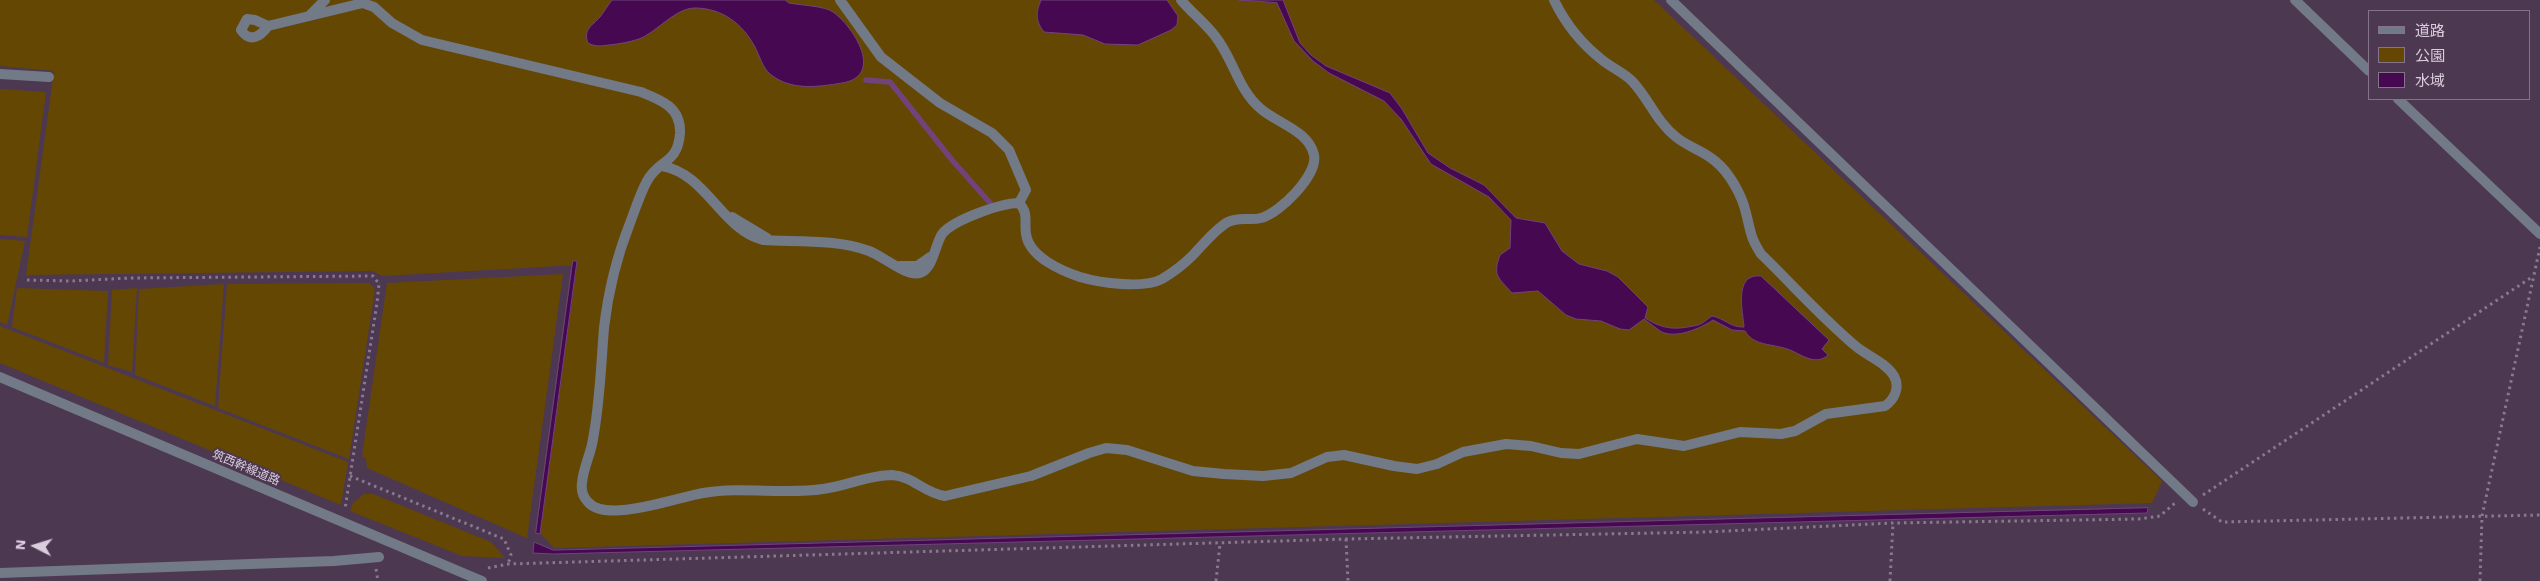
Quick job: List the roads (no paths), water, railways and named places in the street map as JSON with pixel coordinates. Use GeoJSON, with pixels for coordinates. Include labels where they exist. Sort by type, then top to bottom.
{"type":"FeatureCollection","features":[{"type":"Feature","properties":{"kind":"street"},"geometry":{"type":"LineString","coordinates":[[308,16],[325,0]]}},
{"type":"Feature","properties":{"kind":"street"},"geometry":{"type":"LineString","coordinates":[[840,0],[881,57],[940,103],[992,132],[1010,150],[1026,190],[1026,236],[1033,249],[1053,265],[1081,277],[1116,284],[1161,280],[1189,259],[1226,223],[1235,219],[1261,218],[1275,212],[1304,183],[1312,171],[1313,151],[1304,137],[1259,108],[1247,94],[1216,36],[1181,0]]}},
{"type":"Feature","properties":{"kind":"street"},"geometry":{"type":"LineString","coordinates":[[676,153],[662,166],[656,168],[647,182],[629,226],[613,277],[605,326],[593,440],[582,481],[582,491],[587,502],[596,509],[606,511],[628,510],[704,493],[744,489],[824,489],[887,476],[907,478],[932,494],[945,496],[1031,476],[1089,452],[1117,448],[1193,471],[1224,474],[1263,476],[1291,473],[1326,457],[1344,455],[1417,469],[1437,464],[1463,452],[1506,444],[1579,454],[1637,439],[1684,446],[1740,432],[1781,434],[1795,431],[1826,414],[1885,406],[1892,401],[1897,386],[1895,378],[1888,369],[1858,348],[1761,254],[1751,239],[1746,211],[1733,184],[1715,161],[1678,138],[1659,121],[1646,97],[1630,79],[1601,59],[1574,32],[1562,16],[1554,0]]}},
{"type":"Feature","properties":{"kind":"street"},"geometry":{"type":"LineString","coordinates":[[1671,0],[2193,502]]}},
{"type":"Feature","properties":{"kind":"street"},"geometry":{"type":"LineString","coordinates":[[2295,0],[2368,70]]}},
{"type":"Feature","properties":{"kind":"street"},"geometry":{"type":"LineString","coordinates":[[268,26],[367,3],[392,23],[422,40],[631,90],[662,101],[672,108],[678,117],[680,131],[676,153],[679,171]]}},
{"type":"Feature","properties":{"kind":"street"},"geometry":{"type":"LineString","coordinates":[[0,74],[49,76]]}},
{"type":"Feature","properties":{"kind":"street"},"geometry":{"type":"LineString","coordinates":[[2399,100],[2540,234]]}},
{"type":"Feature","properties":{"kind":"street"},"geometry":{"type":"LineString","coordinates":[[662,166],[679,171],[702,188],[745,233],[763,240],[850,246],[869,251],[897,265],[908,273],[922,272],[943,233],[958,222],[995,208],[1019,203],[1026,190]]}},
{"type":"Feature","properties":{"kind":"street"},"geometry":{"type":"LineString","coordinates":[[1019,203],[1026,212]]}},
{"type":"Feature","properties":{"kind":"street","name":"筑西幹線道路"},"geometry":{"type":"LineString","coordinates":[[0,378],[478,580]]}},
{"type":"Feature","properties":{"kind":"street"},"geometry":{"type":"LineString","coordinates":[[0,572],[334,561],[379,557]]}},
{"type":"Feature","properties":{"kind":"water"},"geometry":{"type":"Polygon","coordinates":[[[612,0],[785,0],[789,3],[824,8],[833,12],[841,19],[856,39],[862,50],[864,61],[862,71],[855,79],[842,83],[804,86],[787,83],[770,74],[763,65],[750,39],[738,25],[723,14],[705,9],[695,8],[680,12],[646,36],[636,40],[601,46],[588,43],[587,31],[612,0]]]}},
{"type":"Feature","properties":{"kind":"water"},"geometry":{"type":"Polygon","coordinates":[[[1041,0],[1167,0],[1178,16],[1177,25],[1171,30],[1138,45],[1105,44],[1083,35],[1044,32],[1037,16],[1041,0]]]}},
{"type":"Feature","properties":{"kind":"water"},"geometry":{"type":"Polygon","coordinates":[[[1239,0],[1283,0],[1300,43],[1311,55],[1326,66],[1390,93],[1402,109],[1428,153],[1450,168],[1484,185],[1516,218],[1545,223],[1562,251],[1579,264],[1607,271],[1618,277],[1648,307],[1645,318],[1664,327],[1677,328],[1703,323],[1712,316],[1735,326],[1744,327],[1743,287],[1746,281],[1752,277],[1761,276],[1829,340],[1822,349],[1828,355],[1823,359],[1817,360],[1806,358],[1789,350],[1752,339],[1745,331],[1732,330],[1713,320],[1680,334],[1660,331],[1644,319],[1629,330],[1620,329],[1601,321],[1576,319],[1566,315],[1538,291],[1512,293],[1500,280],[1497,272],[1500,255],[1510,248],[1511,220],[1489,197],[1431,164],[1401,119],[1384,101],[1329,73],[1313,61],[1294,41],[1277,3],[1239,0]]]}},
{"type":"Feature","properties":{"kind":"water"},"geometry":{"type":"Polygon","coordinates":[[[573,261],[577,261],[540,534],[536,533],[573,261]]]}},
{"type":"Feature","properties":{"kind":"water"},"geometry":{"type":"Polygon","coordinates":[[[2148,508],[2147,513],[533,553],[534,542],[553,550],[2148,508]]]}},
{"type":"Feature","properties":{"kind":"waterway"},"geometry":{"type":"LineString","coordinates":[[866,80],[890,82],[952,160],[991,204]]}}]}
